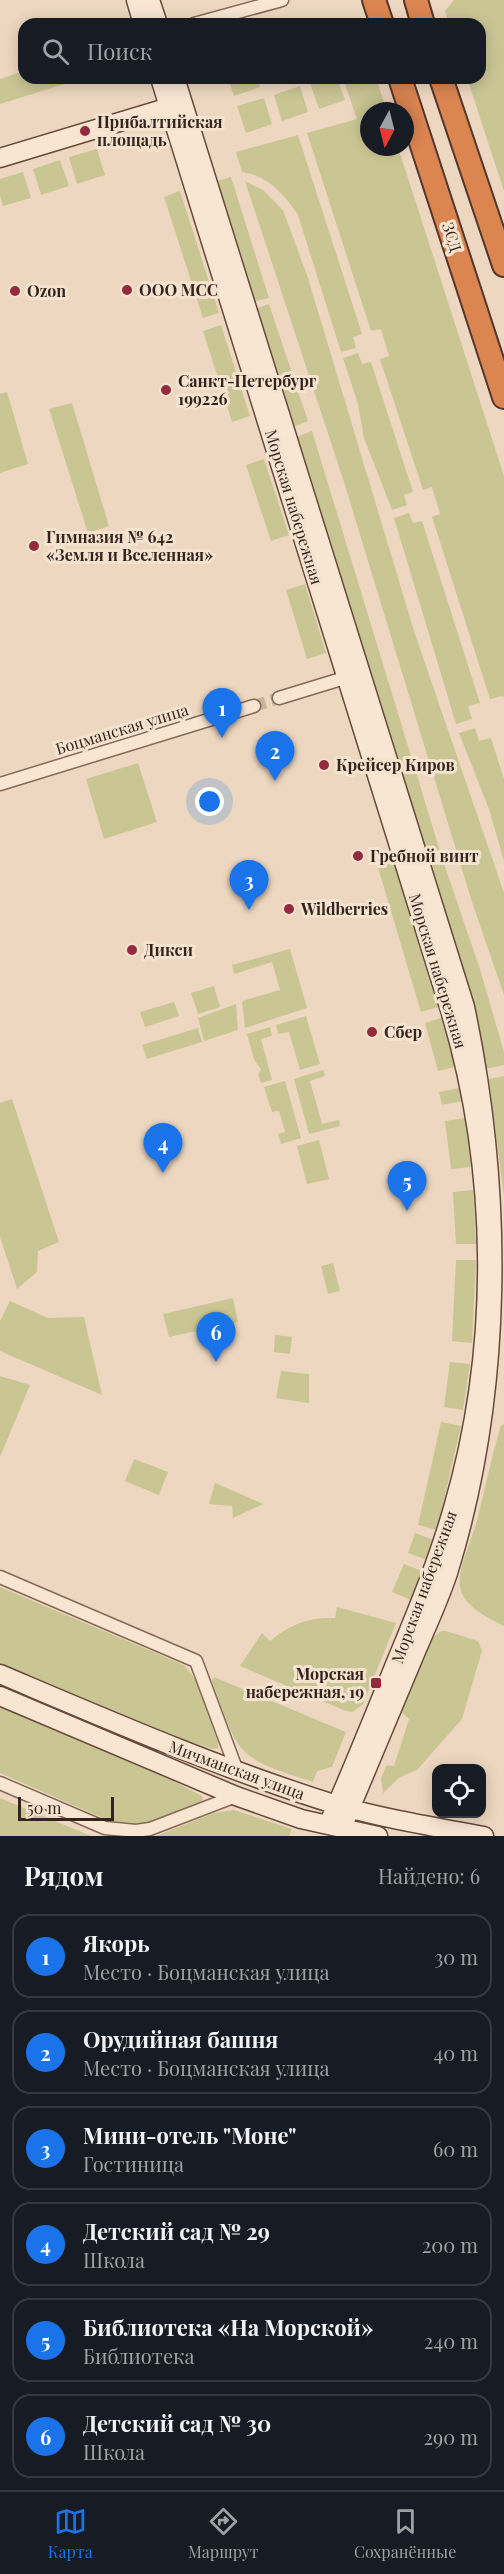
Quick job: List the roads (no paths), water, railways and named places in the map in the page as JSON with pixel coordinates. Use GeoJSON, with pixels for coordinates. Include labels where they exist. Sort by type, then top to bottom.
{"type":"FeatureCollection","features":[{"type":"Feature","properties":{"kind":"highway"},"geometry":{"type":"LineString","coordinates":[[374,0],[380,18]]}},
{"type":"Feature","properties":{"kind":"highway"},"geometry":{"type":"LineString","coordinates":[[416,0],[421,18]]}},
{"type":"Feature","properties":{"kind":"highway","name":"ЗСД"},"geometry":{"type":"LineString","coordinates":[[402,84],[504,397]]}},
{"type":"Feature","properties":{"kind":"highway"},"geometry":{"type":"LineString","coordinates":[[443,84],[504,264]]}},
{"type":"Feature","properties":{"kind":"street"},"geometry":{"type":"LineString","coordinates":[[136,0],[141,18]]}},
{"type":"Feature","properties":{"kind":"street"},"geometry":{"type":"LineString","coordinates":[[150,0],[156,18]]}},
{"type":"Feature","properties":{"kind":"street"},"geometry":{"type":"LineString","coordinates":[[216,18],[282,0]]}},
{"type":"Feature","properties":{"kind":"street","name":"Морская набережная"},"geometry":{"type":"LineString","coordinates":[[164,84],[176,105],[354,675],[468,1074],[482,1158],[487,1251],[485,1320],[480,1370],[468,1443],[454,1506],[434,1569],[333,1831]]}},
{"type":"Feature","properties":{"kind":"street","name":"Морская набережная"},"geometry":{"type":"LineString","coordinates":[[175,84],[176,105]]}},
{"type":"Feature","properties":{"kind":"street"},"geometry":{"type":"LineString","coordinates":[[0,158],[176,105]]}},
{"type":"Feature","properties":{"kind":"street"},"geometry":{"type":"LineString","coordinates":[[279,698],[354,675]]}},
{"type":"Feature","properties":{"kind":"street","name":"Боцманская улица"},"geometry":{"type":"LineString","coordinates":[[0,784],[254,706]]}},
{"type":"Feature","properties":{"kind":"street"},"geometry":{"type":"LineString","coordinates":[[0,1578],[196,1661],[237,1771]]}},
{"type":"Feature","properties":{"kind":"street","name":"Мичманская улица"},"geometry":{"type":"LineString","coordinates":[[0,1674],[153,1739],[237,1771],[344,1807],[484,1836]]}},
{"type":"Feature","properties":{"kind":"street","name":"Мичманская улица"},"geometry":{"type":"LineString","coordinates":[[0,1696],[236,1796],[333,1831],[378,1836]]}},
{"type":"Feature","properties":{"kind":"street"},"geometry":{"type":"LineString","coordinates":[[0,1783],[105,1828],[124,1831],[150,1829],[236,1796]]}},
{"type":"Feature","properties":{"kind":"tunnel"},"geometry":{"type":"LineString","coordinates":[[254,706],[279,698]]}},
{"type":"Feature","properties":{"kind":"place","name":"Прибалтийская площадь"},"geometry":{"type":"Point","coordinates":[85,131]}},
{"type":"Feature","properties":{"kind":"place","name":"ООО МСС"},"geometry":{"type":"Point","coordinates":[127,290]}},
{"type":"Feature","properties":{"kind":"place","name":"Ozon"},"geometry":{"type":"Point","coordinates":[15,291]}},
{"type":"Feature","properties":{"kind":"place","name":"Санкт-Петербург 199226"},"geometry":{"type":"Point","coordinates":[166,390]}},
{"type":"Feature","properties":{"kind":"place","name":"Гимназия № 642 «Земля и Вселенная»"},"geometry":{"type":"Point","coordinates":[34,546]}},
{"type":"Feature","properties":{"kind":"place","name":"Якорь"},"geometry":{"type":"Point","coordinates":[222,738]}},
{"type":"Feature","properties":{"kind":"place","name":"Крейсер Киров"},"geometry":{"type":"Point","coordinates":[324,765]}},
{"type":"Feature","properties":{"kind":"place","name":"Орудийная башня"},"geometry":{"type":"Point","coordinates":[275,781]}},
{"type":"Feature","properties":{"kind":"place","name":"Гребной винт"},"geometry":{"type":"Point","coordinates":[358,856]}},
{"type":"Feature","properties":{"kind":"place","name":"Wildberries"},"geometry":{"type":"Point","coordinates":[289,909]}},
{"type":"Feature","properties":{"kind":"place","name":"Мини-отель \"Моне\""},"geometry":{"type":"Point","coordinates":[249,910]}},
{"type":"Feature","properties":{"kind":"place","name":"Дикси"},"geometry":{"type":"Point","coordinates":[132,950]}},
{"type":"Feature","properties":{"kind":"place","name":"Сбер"},"geometry":{"type":"Point","coordinates":[372,1032]}},
{"type":"Feature","properties":{"kind":"place","name":"Детский сад № 29"},"geometry":{"type":"Point","coordinates":[163,1173]}},
{"type":"Feature","properties":{"kind":"place","name":"Библиотека «На Морской»"},"geometry":{"type":"Point","coordinates":[407,1211]}},
{"type":"Feature","properties":{"kind":"place","name":"Детский сад № 30"},"geometry":{"type":"Point","coordinates":[216,1362]}},
{"type":"Feature","properties":{"kind":"place","name":"Морская набережная, 19"},"geometry":{"type":"Point","coordinates":[376,1683]}}]}
